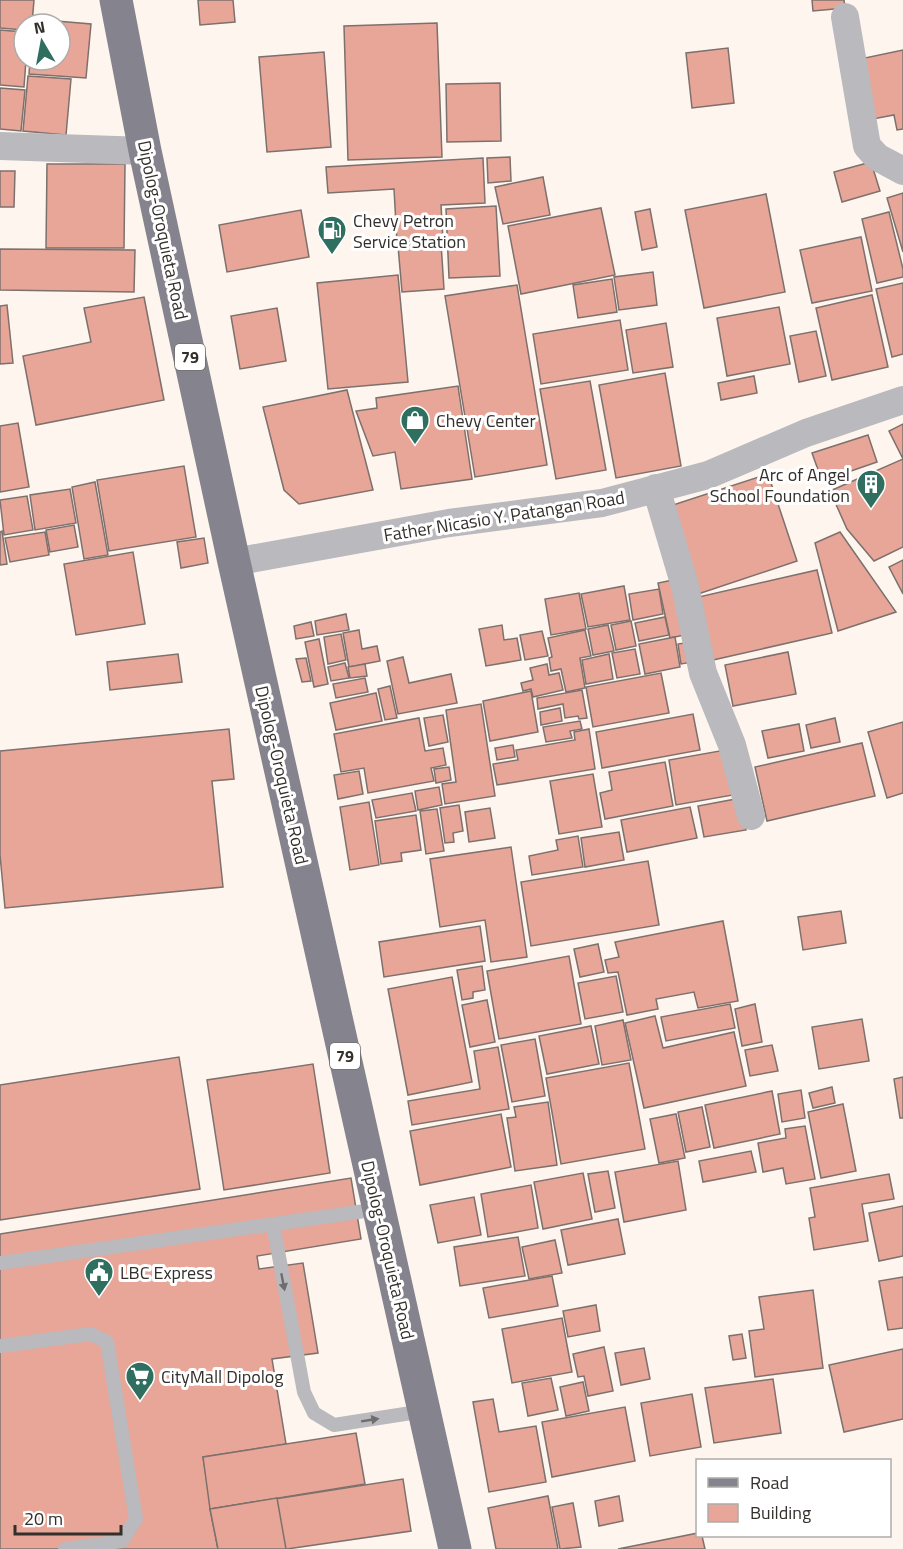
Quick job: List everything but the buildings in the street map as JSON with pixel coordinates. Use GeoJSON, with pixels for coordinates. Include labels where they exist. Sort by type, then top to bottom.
{"type":"FeatureCollection","features":[{"type":"Feature","properties":{"kind":"main road","name":"Dipolog-Oroquieta Road"},"geometry":{"type":"LineString","coordinates":[[116,0],[234,562],[455,1549]]}},
{"type":"Feature","properties":{"kind":"street"},"geometry":{"type":"LineString","coordinates":[[845,17],[867,146],[877,157],[903,171]]}},
{"type":"Feature","properties":{"kind":"street"},"geometry":{"type":"LineString","coordinates":[[0,146],[146,151]]}},
{"type":"Feature","properties":{"kind":"street","name":"Father Nicasio Y. Patangan Road"},"geometry":{"type":"LineString","coordinates":[[234,562],[449,523],[602,503],[708,475],[806,433],[903,399]]}},
{"type":"Feature","properties":{"kind":"street"},"geometry":{"type":"LineString","coordinates":[[656,488],[685,586],[703,673],[732,745],[751,816]]}},
{"type":"Feature","properties":{"kind":"lane"},"geometry":{"type":"LineString","coordinates":[[0,1263],[379,1209]]}},
{"type":"Feature","properties":{"kind":"lane"},"geometry":{"type":"LineString","coordinates":[[273,1224],[304,1392],[314,1413],[334,1425],[424,1412]]}},
{"type":"Feature","properties":{"kind":"lane"},"geometry":{"type":"LineString","coordinates":[[0,1346],[92,1334],[107,1342],[136,1519],[122,1541],[64,1549]]}},
{"type":"Feature","properties":{"kind":"place","name":"Chevy Petron Service Station"},"geometry":{"type":"Point","coordinates":[332,256]}},
{"type":"Feature","properties":{"kind":"place","name":"Chevy Center"},"geometry":{"type":"Point","coordinates":[415,446]}},
{"type":"Feature","properties":{"kind":"place","name":"Arc of Angel School Foundation"},"geometry":{"type":"Point","coordinates":[871,510]}},
{"type":"Feature","properties":{"kind":"place","name":"LBC Express"},"geometry":{"type":"Point","coordinates":[99,1298]}},
{"type":"Feature","properties":{"kind":"place","name":"CityMall Dipolog"},"geometry":{"type":"Point","coordinates":[140,1402]}}]}
